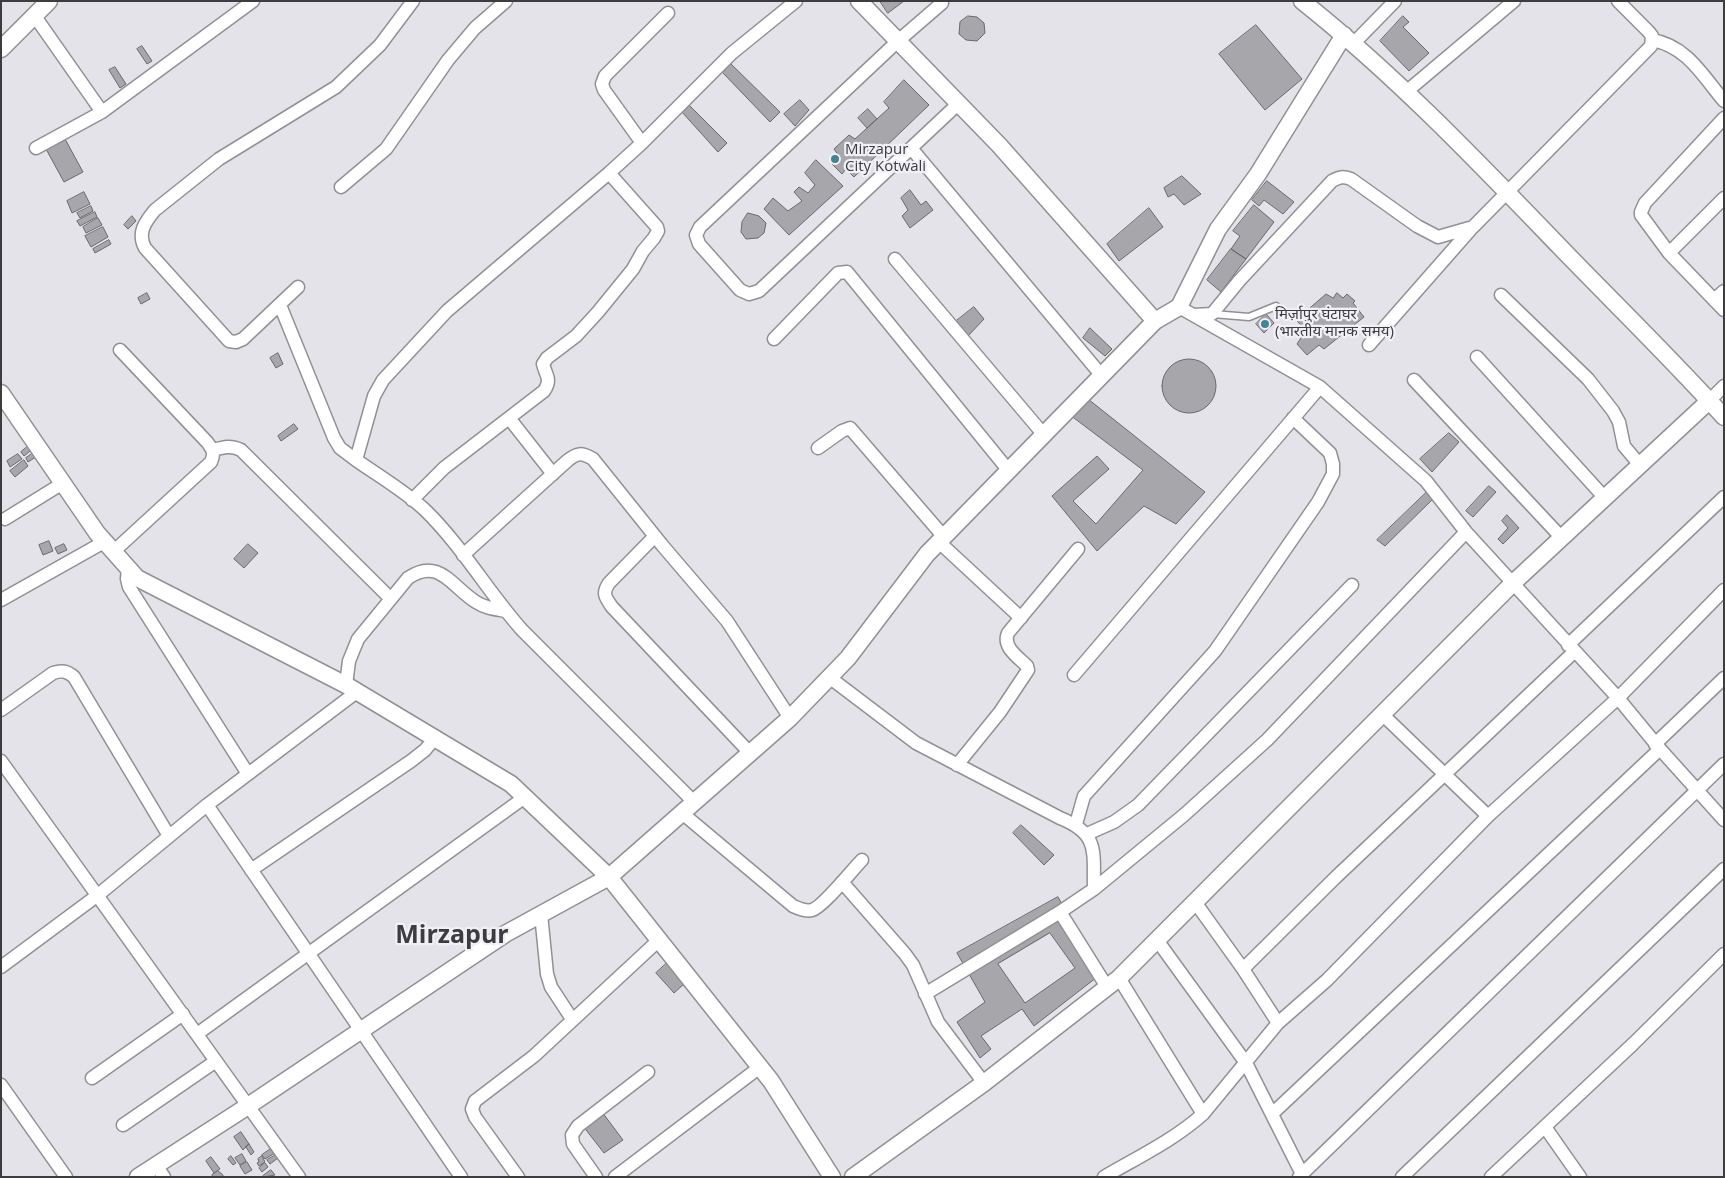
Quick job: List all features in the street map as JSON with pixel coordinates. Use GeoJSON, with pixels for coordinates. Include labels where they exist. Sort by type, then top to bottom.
{"type":"FeatureCollection","features":[{"type":"Feature","properties":{"kind":"street"},"geometry":{"type":"LineString","coordinates":[[1,49],[48,1]]}},
{"type":"Feature","properties":{"kind":"street"},"geometry":{"type":"LineString","coordinates":[[36,148],[102,112],[253,1]]}},
{"type":"Feature","properties":{"kind":"street"},"geometry":{"type":"LineString","coordinates":[[298,288],[243,339],[236,342],[229,341],[145,248],[140,239],[142,232],[155,210],[203,170],[336,87],[380,44],[413,1]]}},
{"type":"Feature","properties":{"kind":"street"},"geometry":{"type":"LineString","coordinates":[[341,187],[386,149],[448,60],[475,28],[506,1]]}},
{"type":"Feature","properties":{"kind":"street"},"geometry":{"type":"LineString","coordinates":[[356,460],[374,396],[383,380],[447,311],[609,173],[642,143],[732,53],[796,1]]}},
{"type":"Feature","properties":{"kind":"street"},"geometry":{"type":"LineString","coordinates":[[859,1],[1000,145],[1155,321]]}},
{"type":"Feature","properties":{"kind":"street"},"geometry":{"type":"LineString","coordinates":[[1302,1],[1349,39],[1406,92],[1507,192],[1724,417]]}},
{"type":"Feature","properties":{"kind":"street"},"geometry":{"type":"LineString","coordinates":[[1186,311],[1218,229],[1258,174],[1349,39],[1395,1]]}},
{"type":"Feature","properties":{"kind":"street"},"geometry":{"type":"LineString","coordinates":[[1406,92],[1514,1]]}},
{"type":"Feature","properties":{"kind":"street"},"geometry":{"type":"LineString","coordinates":[[1369,345],[1473,227],[1651,46],[1652,40],[1648,31],[1618,1]]}},
{"type":"Feature","properties":{"kind":"street"},"geometry":{"type":"LineString","coordinates":[[942,3],[898,41],[700,227],[696,235],[699,244],[740,290],[749,294],[759,291],[959,103]]}},
{"type":"Feature","properties":{"kind":"street"},"geometry":{"type":"LineString","coordinates":[[642,143],[604,90],[602,84],[605,76],[668,13]]}},
{"type":"Feature","properties":{"kind":"street"},"geometry":{"type":"LineString","coordinates":[[34,15],[102,112]]}},
{"type":"Feature","properties":{"kind":"street"},"geometry":{"type":"LineString","coordinates":[[1652,40],[1664,42],[1686,55],[1724,101]]}},
{"type":"Feature","properties":{"kind":"street"},"geometry":{"type":"LineString","coordinates":[[1724,118],[1645,203],[1641,212],[1641,215],[1668,253],[1724,310]]}},
{"type":"Feature","properties":{"kind":"street"},"geometry":{"type":"LineString","coordinates":[[911,148],[1102,376]]}},
{"type":"Feature","properties":{"kind":"street"},"geometry":{"type":"LineString","coordinates":[[412,500],[444,468],[544,391],[548,385],[548,377],[543,364],[547,358],[576,336],[598,312],[633,269],[643,251],[654,238],[658,231],[657,227],[609,173]]}},
{"type":"Feature","properties":{"kind":"street"},"geometry":{"type":"LineString","coordinates":[[138,1177],[160,1171],[248,1106],[505,934],[609,877],[790,718],[848,658],[927,554],[1155,321],[1186,311],[1212,314],[1245,274],[1332,181],[1344,176],[1351,179],[1417,226],[1438,237],[1473,227]]}},
{"type":"Feature","properties":{"kind":"street"},"geometry":{"type":"LineString","coordinates":[[1668,253],[1724,198]]}},
{"type":"Feature","properties":{"kind":"street"},"geometry":{"type":"LineString","coordinates":[[895,258],[1044,435]]}},
{"type":"Feature","properties":{"kind":"street"},"geometry":{"type":"LineString","coordinates":[[774,339],[838,273],[846,272],[1009,471]]}},
{"type":"Feature","properties":{"kind":"street"},"geometry":{"type":"LineString","coordinates":[[1714,300],[1724,291]]}},
{"type":"Feature","properties":{"kind":"street"},"geometry":{"type":"LineString","coordinates":[[1501,295],[1588,379],[1613,411],[1619,422],[1624,446],[1640,465]]}},
{"type":"Feature","properties":{"kind":"street"},"geometry":{"type":"LineString","coordinates":[[280,305],[334,438],[340,448],[424,509],[440,526],[506,611],[688,808],[792,906],[804,910],[812,910],[821,904],[862,860]]}},
{"type":"Feature","properties":{"kind":"street"},"geometry":{"type":"LineString","coordinates":[[1186,311],[1320,387],[1426,481],[1466,532],[1571,649],[1618,698],[1724,820]]}},
{"type":"Feature","properties":{"kind":"street"},"geometry":{"type":"LineString","coordinates":[[1,600],[108,547],[211,462],[214,455],[213,450],[120,350]]}},
{"type":"Feature","properties":{"kind":"street"},"geometry":{"type":"LineString","coordinates":[[1477,357],[1604,497]]}},
{"type":"Feature","properties":{"kind":"street"},"geometry":{"type":"LineString","coordinates":[[1414,380],[1561,538]]}},
{"type":"Feature","properties":{"kind":"street"},"geometry":{"type":"LineString","coordinates":[[853,1177],[984,1083],[1113,983],[1513,583],[1724,386]]}},
{"type":"Feature","properties":{"kind":"street"},"geometry":{"type":"LineString","coordinates":[[1074,675],[1320,387]]}},
{"type":"Feature","properties":{"kind":"street"},"geometry":{"type":"LineString","coordinates":[[2,396],[108,547],[137,578],[352,688],[511,784],[525,797],[609,877],[771,1081],[832,1177]]}},
{"type":"Feature","properties":{"kind":"street"},"geometry":{"type":"LineString","coordinates":[[509,418],[553,474]]}},
{"type":"Feature","properties":{"kind":"street"},"geometry":{"type":"LineString","coordinates":[[1076,824],[1084,796],[1215,651],[1318,502],[1333,474],[1330,452],[1293,418]]}},
{"type":"Feature","properties":{"kind":"street"},"geometry":{"type":"LineString","coordinates":[[818,448],[842,431],[850,428],[942,539],[1020,618]]}},
{"type":"Feature","properties":{"kind":"street"},"geometry":{"type":"LineString","coordinates":[[213,450],[227,446],[241,450],[391,599]]}},
{"type":"Feature","properties":{"kind":"street"},"geometry":{"type":"LineString","coordinates":[[462,555],[575,455],[583,453],[593,459],[655,536],[728,621],[790,718]]}},
{"type":"Feature","properties":{"kind":"street"},"geometry":{"type":"LineString","coordinates":[[5,518],[63,483]]}},
{"type":"Feature","properties":{"kind":"street"},"geometry":{"type":"LineString","coordinates":[[1243,968],[1444,775],[1724,497]]}},
{"type":"Feature","properties":{"kind":"street"},"geometry":{"type":"LineString","coordinates":[[925,994],[1060,912],[1094,889],[1184,815],[1267,740],[1466,532]]}},
{"type":"Feature","properties":{"kind":"street"},"geometry":{"type":"LineString","coordinates":[[655,536],[609,583],[604,590],[605,597],[612,607],[750,753]]}},
{"type":"Feature","properties":{"kind":"street"},"geometry":{"type":"LineString","coordinates":[[957,765],[1000,712],[1028,670],[1027,666],[1008,646],[1006,639],[1008,633],[1078,549]]}},
{"type":"Feature","properties":{"kind":"street"},"geometry":{"type":"LineString","coordinates":[[128,568],[127,579],[129,587],[248,774]]}},
{"type":"Feature","properties":{"kind":"street"},"geometry":{"type":"LineString","coordinates":[[352,688],[349,661],[358,639],[408,578],[418,571],[437,572],[479,604],[506,611]]}},
{"type":"Feature","properties":{"kind":"street"},"geometry":{"type":"LineString","coordinates":[[1087,834],[1114,822],[1138,805],[1352,585]]}},
{"type":"Feature","properties":{"kind":"street"},"geometry":{"type":"LineString","coordinates":[[1104,1177],[1189,1127],[1203,1114],[1278,1023],[1327,980],[1488,816],[1618,698],[1724,590]]}},
{"type":"Feature","properties":{"kind":"street"},"geometry":{"type":"LineString","coordinates":[[1,710],[53,672],[60,670],[68,672],[74,677],[169,836]]}},
{"type":"Feature","properties":{"kind":"street"},"geometry":{"type":"LineString","coordinates":[[829,677],[916,744],[1060,818],[1076,824],[1087,834],[1093,846],[1094,889]]}},
{"type":"Feature","properties":{"kind":"street"},"geometry":{"type":"LineString","coordinates":[[1272,1114],[1658,746],[1724,678]]}},
{"type":"Feature","properties":{"kind":"street"},"geometry":{"type":"LineString","coordinates":[[1,968],[98,895],[352,688]]}},
{"type":"Feature","properties":{"kind":"street"},"geometry":{"type":"LineString","coordinates":[[1382,714],[1488,816]]}},
{"type":"Feature","properties":{"kind":"street"},"geometry":{"type":"LineString","coordinates":[[251,870],[411,761],[425,750],[435,738]]}},
{"type":"Feature","properties":{"kind":"street"},"geometry":{"type":"LineString","coordinates":[[1,761],[298,1177]]}},
{"type":"Feature","properties":{"kind":"street"},"geometry":{"type":"LineString","coordinates":[[1157,940],[1246,1063],[1306,1174],[1724,764]]}},
{"type":"Feature","properties":{"kind":"street"},"geometry":{"type":"LineString","coordinates":[[197,1034],[525,797]]}},
{"type":"Feature","properties":{"kind":"street"},"geometry":{"type":"LineString","coordinates":[[207,805],[461,1177]]}},
{"type":"Feature","properties":{"kind":"street"},"geometry":{"type":"LineString","coordinates":[[1402,1177],[1724,869]]}},
{"type":"Feature","properties":{"kind":"street"},"geometry":{"type":"LineString","coordinates":[[842,882],[913,965],[938,1022],[984,1083]]}},
{"type":"Feature","properties":{"kind":"street"},"geometry":{"type":"LineString","coordinates":[[1195,902],[1243,968],[1278,1023]]}},
{"type":"Feature","properties":{"kind":"street"},"geometry":{"type":"LineString","coordinates":[[1060,912],[1113,983],[1203,1114]]}},
{"type":"Feature","properties":{"kind":"street"},"geometry":{"type":"LineString","coordinates":[[542,914],[547,974],[551,987],[572,1019]]}},
{"type":"Feature","properties":{"kind":"street"},"geometry":{"type":"LineString","coordinates":[[518,1177],[474,1117],[472,1109],[475,1101],[534,1056],[659,940]]}},
{"type":"Feature","properties":{"kind":"street"},"geometry":{"type":"LineString","coordinates":[[1491,1177],[1633,1044],[1724,954]]}},
{"type":"Feature","properties":{"kind":"street"},"geometry":{"type":"LineString","coordinates":[[92,1078],[183,1014]]}},
{"type":"Feature","properties":{"kind":"street"},"geometry":{"type":"LineString","coordinates":[[123,1125],[216,1061]]}},
{"type":"Feature","properties":{"kind":"street"},"geometry":{"type":"LineString","coordinates":[[615,1177],[760,1067]]}},
{"type":"Feature","properties":{"kind":"street"},"geometry":{"type":"LineString","coordinates":[[596,1177],[573,1144],[572,1135],[578,1126],[648,1072]]}},
{"type":"Feature","properties":{"kind":"street"},"geometry":{"type":"LineString","coordinates":[[1,1085],[66,1177]]}},
{"type":"Feature","properties":{"kind":"street"},"geometry":{"type":"LineString","coordinates":[[1545,1126],[1580,1177]]}},
{"type":"Feature","properties":{"kind":"lane"},"geometry":{"type":"LineString","coordinates":[[1212,314],[1249,317],[1276,306]]}},
{"type":"Feature","properties":{"kind":"building"},"geometry":{"type":"Polygon","coordinates":[[[880,1],[904,1],[888,13],[880,1]]]}},
{"type":"Feature","properties":{"kind":"building"},"geometry":{"type":"Polygon","coordinates":[[[968,16],[977,17],[984,23],[985,33],[977,41],[966,40],[959,34],[960,22],[968,16]]]}},
{"type":"Feature","properties":{"kind":"building"},"geometry":{"type":"Polygon","coordinates":[[[1403,16],[1409,22],[1403,27],[1429,53],[1409,71],[1380,41],[1403,16]]]}},
{"type":"Feature","properties":{"kind":"building"},"geometry":{"type":"Polygon","coordinates":[[[1256,25],[1302,79],[1265,110],[1219,54],[1256,25]]]}},
{"type":"Feature","properties":{"kind":"building"},"geometry":{"type":"Polygon","coordinates":[[[142,46],[152,61],[147,64],[137,49],[142,46]]]}},
{"type":"Feature","properties":{"kind":"building"},"geometry":{"type":"Polygon","coordinates":[[[731,64],[780,112],[770,122],[723,73],[731,64]]]}},
{"type":"Feature","properties":{"kind":"building"},"geometry":{"type":"Polygon","coordinates":[[[115,67],[126,84],[120,88],[109,70],[115,67]]]}},
{"type":"Feature","properties":{"kind":"building"},"geometry":{"type":"Polygon","coordinates":[[[904,80],[929,105],[854,177],[846,169],[842,174],[832,164],[839,156],[834,149],[849,135],[855,139],[889,108],[884,102],[904,80]]]}},
{"type":"Feature","properties":{"kind":"building"},"geometry":{"type":"Polygon","coordinates":[[[800,100],[809,110],[795,126],[784,114],[800,100]]]}},
{"type":"Feature","properties":{"kind":"building"},"geometry":{"type":"Polygon","coordinates":[[[688,104],[727,143],[718,152],[681,111],[688,104]]]}},
{"type":"Feature","properties":{"kind":"building"},"geometry":{"type":"Polygon","coordinates":[[[868,109],[877,119],[867,128],[858,118],[868,109]]]}},
{"type":"Feature","properties":{"kind":"building"},"geometry":{"type":"Polygon","coordinates":[[[65,139],[83,172],[64,182],[46,149],[65,139]]]}},
{"type":"Feature","properties":{"kind":"building"},"geometry":{"type":"Polygon","coordinates":[[[816,160],[843,186],[789,235],[764,209],[773,198],[788,211],[802,201],[794,192],[799,187],[808,193],[815,185],[805,173],[816,160]]]}},
{"type":"Feature","properties":{"kind":"building"},"geometry":{"type":"Polygon","coordinates":[[[1182,176],[1201,194],[1184,205],[1174,194],[1168,197],[1164,188],[1182,176]]]}},
{"type":"Feature","properties":{"kind":"building"},"geometry":{"type":"Polygon","coordinates":[[[1267,181],[1294,202],[1283,214],[1264,200],[1259,206],[1252,200],[1267,181]]]}},
{"type":"Feature","properties":{"kind":"building"},"geometry":{"type":"Polygon","coordinates":[[[910,190],[921,205],[926,201],[933,210],[910,228],[902,216],[908,210],[901,198],[910,190]]]}},
{"type":"Feature","properties":{"kind":"building"},"geometry":{"type":"Polygon","coordinates":[[[84,192],[90,204],[72,213],[67,201],[84,192]]]}},
{"type":"Feature","properties":{"kind":"building"},"geometry":{"type":"Polygon","coordinates":[[[1254,205],[1274,222],[1246,259],[1231,249],[1240,236],[1233,231],[1254,205]]]}},
{"type":"Feature","properties":{"kind":"building"},"geometry":{"type":"Polygon","coordinates":[[[91,206],[93,211],[80,218],[77,213],[91,206]]]}},
{"type":"Feature","properties":{"kind":"building"},"geometry":{"type":"Polygon","coordinates":[[[1149,208],[1163,227],[1119,261],[1107,244],[1149,208]]]}},
{"type":"Feature","properties":{"kind":"building"},"geometry":{"type":"Polygon","coordinates":[[[95,212],[97,217],[80,226],[77,221],[95,212]]]}},
{"type":"Feature","properties":{"kind":"building"},"geometry":{"type":"Polygon","coordinates":[[[748,213],[759,216],[766,223],[764,233],[758,238],[746,239],[741,232],[742,222],[748,213]]]}},
{"type":"Feature","properties":{"kind":"building"},"geometry":{"type":"Polygon","coordinates":[[[132,216],[136,221],[128,229],[124,225],[132,216]]]}},
{"type":"Feature","properties":{"kind":"building"},"geometry":{"type":"Polygon","coordinates":[[[98,218],[102,225],[86,233],[83,227],[98,218]]]}},
{"type":"Feature","properties":{"kind":"building"},"geometry":{"type":"Polygon","coordinates":[[[103,227],[108,237],[91,247],[85,236],[103,227]]]}},
{"type":"Feature","properties":{"kind":"building"},"geometry":{"type":"Polygon","coordinates":[[[109,240],[111,244],[95,253],[93,249],[109,240]]]}},
{"type":"Feature","properties":{"kind":"building"},"geometry":{"type":"Polygon","coordinates":[[[1231,249],[1246,259],[1221,292],[1207,280],[1231,249]]]}},
{"type":"Feature","properties":{"kind":"building"},"geometry":{"type":"Polygon","coordinates":[[[147,293],[150,299],[141,304],[138,298],[147,293]]]}},
{"type":"Feature","properties":{"kind":"building"},"geometry":{"type":"Polygon","coordinates":[[[1337,293],[1343,298],[1347,294],[1355,301],[1353,303],[1364,317],[1324,349],[1319,345],[1307,355],[1297,344],[1306,330],[1296,320],[1326,294],[1333,298],[1337,293]]]}},
{"type":"Feature","properties":{"kind":"building"},"geometry":{"type":"Polygon","coordinates":[[[974,307],[984,319],[967,337],[955,322],[974,307]]]}},
{"type":"Feature","properties":{"kind":"building"},"geometry":{"type":"Polygon","coordinates":[[[1266,314],[1274,323],[1264,333],[1256,324],[1266,314]]]}},
{"type":"Feature","properties":{"kind":"building"},"geometry":{"type":"Polygon","coordinates":[[[1090,328],[1112,349],[1105,356],[1083,338],[1090,328]]]}},
{"type":"Feature","properties":{"kind":"building"},"geometry":{"type":"Polygon","coordinates":[[[278,353],[283,364],[276,368],[270,358],[278,353]]]}},
{"type":"Feature","properties":{"kind":"building"},"geometry":{"type":"Polygon","coordinates":[[[1184,359],[1194,359],[1208,367],[1214,376],[1216,386],[1214,396],[1208,405],[1194,413],[1184,413],[1174,408],[1167,401],[1162,391],[1162,381],[1167,371],[1174,364],[1184,359]]]}},
{"type":"Feature","properties":{"kind":"building"},"geometry":{"type":"Polygon","coordinates":[[[1088,399],[1205,492],[1176,524],[1144,506],[1097,551],[1052,496],[1097,456],[1109,469],[1073,501],[1096,524],[1143,470],[1070,415],[1088,399]]]}},
{"type":"Feature","properties":{"kind":"building"},"geometry":{"type":"Polygon","coordinates":[[[294,424],[298,429],[281,441],[278,436],[294,424]]]}},
{"type":"Feature","properties":{"kind":"building"},"geometry":{"type":"Polygon","coordinates":[[[1449,433],[1459,442],[1432,472],[1420,459],[1449,433]]]}},
{"type":"Feature","properties":{"kind":"building"},"geometry":{"type":"Polygon","coordinates":[[[31,444],[34,448],[24,456],[21,452],[31,444]]]}},
{"type":"Feature","properties":{"kind":"building"},"geometry":{"type":"Polygon","coordinates":[[[36,451],[39,455],[28,462],[26,458],[36,451]]]}},
{"type":"Feature","properties":{"kind":"building"},"geometry":{"type":"Polygon","coordinates":[[[18,454],[22,459],[10,467],[7,461],[18,454]]]}},
{"type":"Feature","properties":{"kind":"building"},"geometry":{"type":"Polygon","coordinates":[[[24,460],[28,466],[15,477],[10,471],[24,460]]]}},
{"type":"Feature","properties":{"kind":"building"},"geometry":{"type":"Polygon","coordinates":[[[1489,486],[1496,492],[1473,517],[1466,511],[1489,486]]]}},
{"type":"Feature","properties":{"kind":"building"},"geometry":{"type":"Polygon","coordinates":[[[1428,491],[1435,497],[1385,546],[1377,540],[1428,491]]]}},
{"type":"Feature","properties":{"kind":"building"},"geometry":{"type":"Polygon","coordinates":[[[1507,515],[1519,528],[1503,544],[1498,539],[1508,528],[1502,521],[1507,515]]]}},
{"type":"Feature","properties":{"kind":"building"},"geometry":{"type":"Polygon","coordinates":[[[49,541],[53,551],[43,555],[39,545],[49,541]]]}},
{"type":"Feature","properties":{"kind":"building"},"geometry":{"type":"Polygon","coordinates":[[[64,544],[67,550],[58,554],[55,548],[64,544]]]}},
{"type":"Feature","properties":{"kind":"building"},"geometry":{"type":"Polygon","coordinates":[[[248,544],[258,553],[244,568],[234,559],[248,544]]]}},
{"type":"Feature","properties":{"kind":"building"},"geometry":{"type":"Polygon","coordinates":[[[1021,825],[1054,855],[1044,865],[1013,833],[1021,825]]]}},
{"type":"Feature","properties":{"kind":"building"},"geometry":{"type":"Polygon","coordinates":[[[1058,897],[1101,974],[1034,1026],[1022,1009],[981,1036],[991,1049],[980,1058],[957,1022],[985,1002],[957,953],[1058,897]],[[1050,933],[998,964],[1025,1003],[1075,968],[1050,933]]]}},
{"type":"Feature","properties":{"kind":"building"},"geometry":{"type":"Polygon","coordinates":[[[667,963],[685,983],[674,993],[656,973],[667,963]]]}},
{"type":"Feature","properties":{"kind":"building"},"geometry":{"type":"Polygon","coordinates":[[[602,1112],[623,1140],[604,1153],[583,1126],[602,1112]]]}},
{"type":"Feature","properties":{"kind":"building"},"geometry":{"type":"Polygon","coordinates":[[[241,1132],[249,1144],[243,1150],[234,1137],[241,1132]]]}},
{"type":"Feature","properties":{"kind":"building"},"geometry":{"type":"Polygon","coordinates":[[[249,1144],[254,1152],[251,1155],[246,1147],[249,1144]]]}},
{"type":"Feature","properties":{"kind":"building"},"geometry":{"type":"Polygon","coordinates":[[[272,1148],[275,1153],[265,1159],[262,1155],[272,1148]]]}},
{"type":"Feature","properties":{"kind":"building"},"geometry":{"type":"Polygon","coordinates":[[[242,1154],[246,1161],[240,1165],[235,1158],[242,1154]]]}},
{"type":"Feature","properties":{"kind":"building"},"geometry":{"type":"Polygon","coordinates":[[[276,1155],[278,1158],[270,1164],[267,1160],[276,1155]]]}},
{"type":"Feature","properties":{"kind":"building"},"geometry":{"type":"Polygon","coordinates":[[[231,1156],[236,1163],[233,1165],[228,1159],[231,1156]]]}},
{"type":"Feature","properties":{"kind":"building"},"geometry":{"type":"Polygon","coordinates":[[[262,1156],[265,1162],[259,1166],[257,1163],[259,1162],[258,1159],[262,1156]]]}},
{"type":"Feature","properties":{"kind":"building"},"geometry":{"type":"Polygon","coordinates":[[[211,1157],[220,1169],[214,1173],[206,1161],[211,1157]]]}},
{"type":"Feature","properties":{"kind":"building"},"geometry":{"type":"Polygon","coordinates":[[[247,1162],[252,1170],[245,1174],[240,1166],[247,1162]]]}},
{"type":"Feature","properties":{"kind":"building"},"geometry":{"type":"Polygon","coordinates":[[[265,1163],[268,1167],[262,1172],[259,1168],[265,1163]]]}},
{"type":"Feature","properties":{"kind":"building"},"geometry":{"type":"Polygon","coordinates":[[[271,1170],[275,1175],[263,1176],[271,1170]]]}},
{"type":"Feature","properties":{"kind":"building"},"geometry":{"type":"Polygon","coordinates":[[[218,1171],[224,1177],[213,1177],[212,1175],[218,1171]]]}},
{"type":"Feature","properties":{"kind":"place","name":"Mirzapur City Kotwali"},"geometry":{"type":"Point","coordinates":[835,159]}},
{"type":"Feature","properties":{"kind":"place","name":"मिर्ज़ापुर घंटाघर (भारतीय मानक समय)"},"geometry":{"type":"Point","coordinates":[1265,324]}},
{"type":"Feature","properties":{"kind":"district","name":"Mirzapur"},"geometry":{"type":"Point","coordinates":[452,936]}}]}
